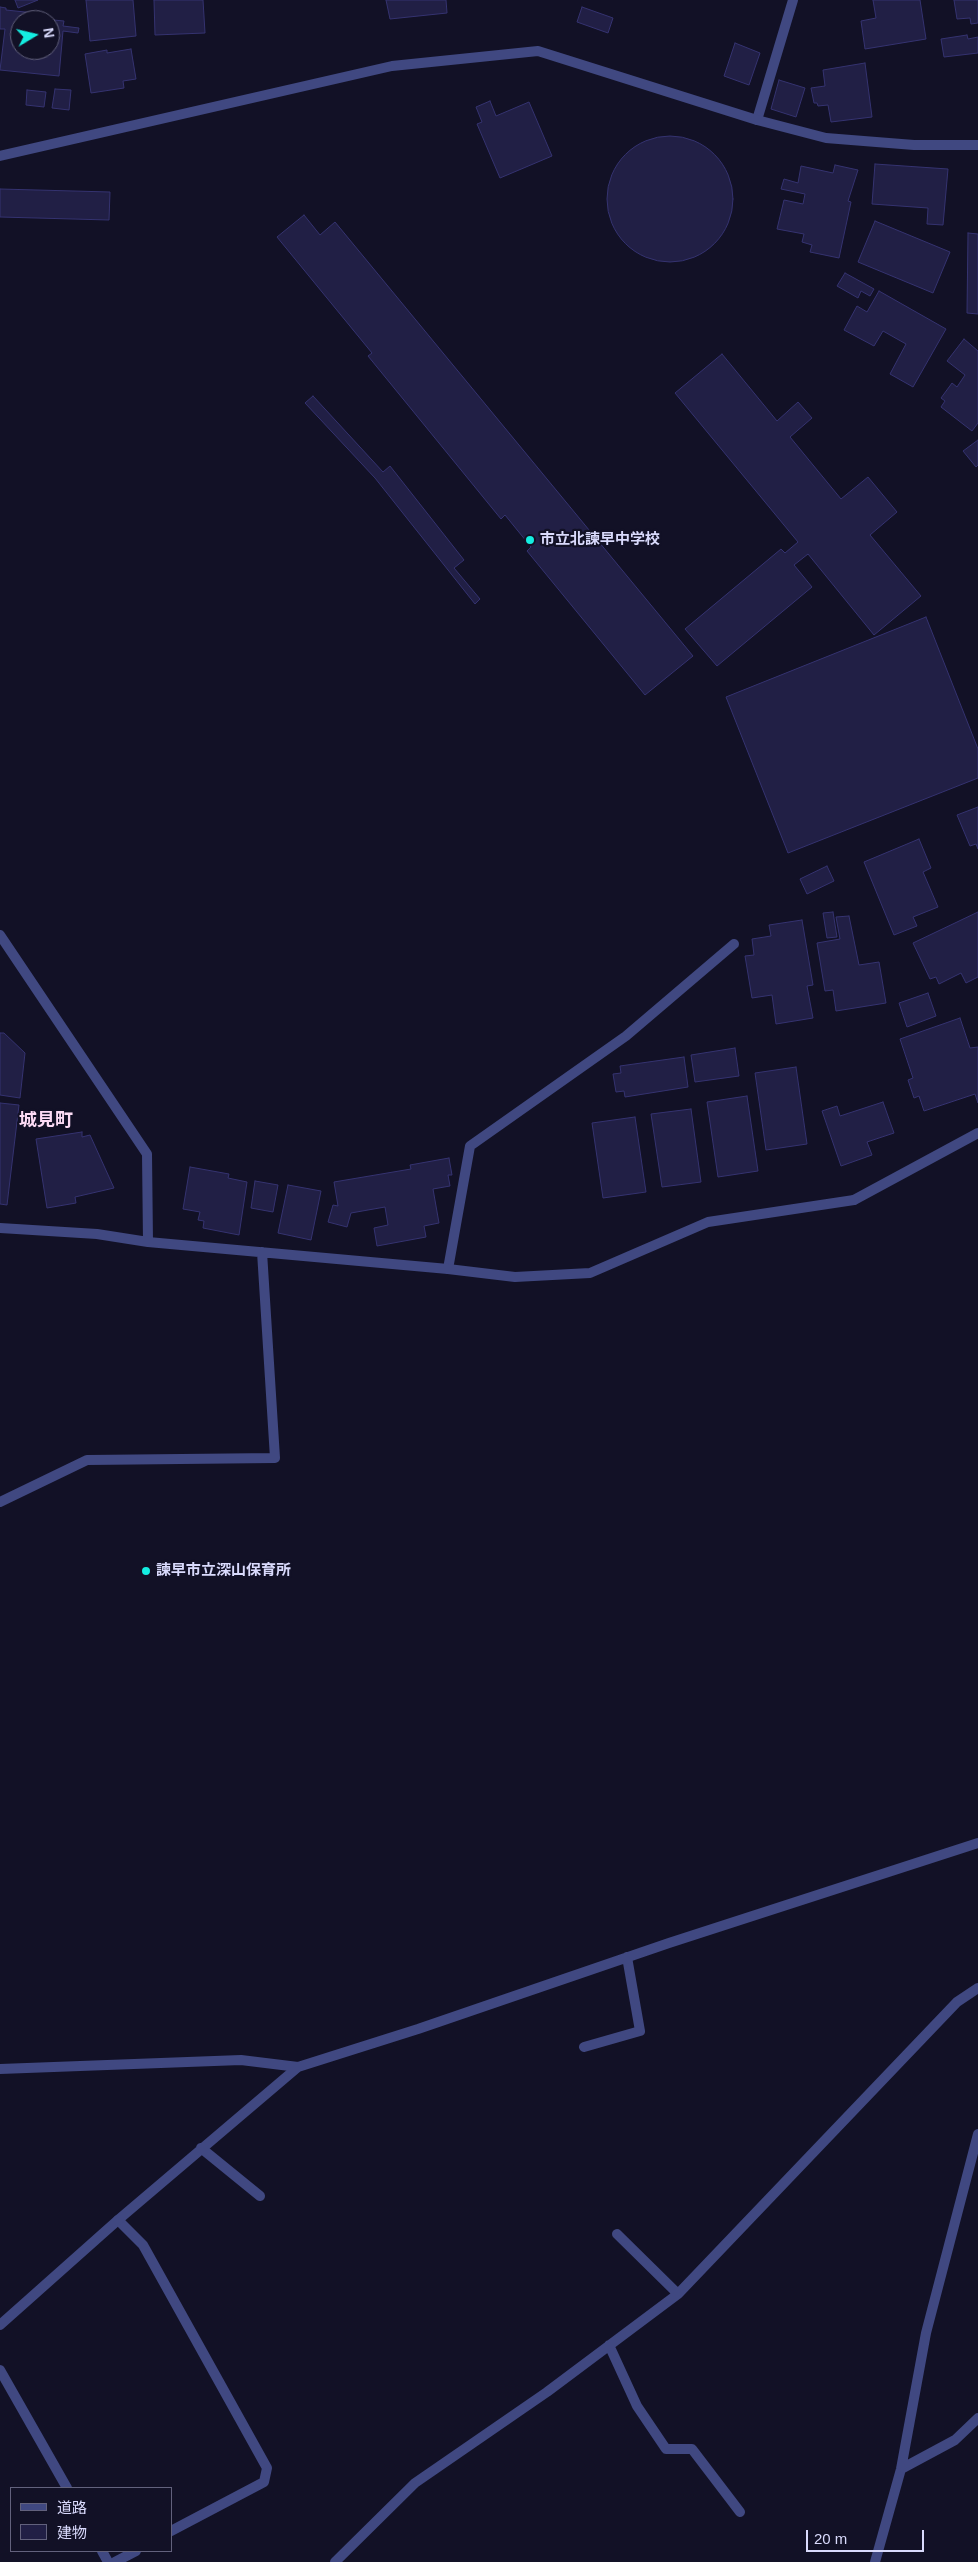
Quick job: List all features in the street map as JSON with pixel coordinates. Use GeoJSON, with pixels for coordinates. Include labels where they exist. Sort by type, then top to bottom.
{"type":"FeatureCollection","features":[{"type":"Feature","properties":{"kind":"street"},"geometry":{"type":"LineString","coordinates":[[757,120],[793,0]]}},
{"type":"Feature","properties":{"kind":"street"},"geometry":{"type":"LineString","coordinates":[[0,156],[392,66],[538,51],[757,120],[826,138],[914,145],[978,145]]}},
{"type":"Feature","properties":{"kind":"street"},"geometry":{"type":"LineString","coordinates":[[0,935],[147,1154],[148,1242]]}},
{"type":"Feature","properties":{"kind":"street"},"geometry":{"type":"LineString","coordinates":[[448,1269],[470,1146],[626,1036],[734,944]]}},
{"type":"Feature","properties":{"kind":"street"},"geometry":{"type":"LineString","coordinates":[[0,1228],[97,1234],[148,1242],[448,1269],[515,1277],[590,1273],[708,1222],[854,1200],[978,1132]]}},
{"type":"Feature","properties":{"kind":"street"},"geometry":{"type":"LineString","coordinates":[[0,1502],[87,1460],[275,1458],[262,1252]]}},
{"type":"Feature","properties":{"kind":"street"},"geometry":{"type":"LineString","coordinates":[[0,2325],[118,2220],[298,2067],[627,1957],[978,1843]]}},
{"type":"Feature","properties":{"kind":"street"},"geometry":{"type":"LineString","coordinates":[[584,2047],[640,2032],[627,1957]]}},
{"type":"Feature","properties":{"kind":"street"},"geometry":{"type":"LineString","coordinates":[[335,2562],[415,2483],[547,2392],[678,2294],[958,2002],[978,1988]]}},
{"type":"Feature","properties":{"kind":"street"},"geometry":{"type":"LineString","coordinates":[[0,2069],[241,2060],[298,2067]]}},
{"type":"Feature","properties":{"kind":"street"},"geometry":{"type":"LineString","coordinates":[[875,2562],[901,2469],[926,2333],[978,2134]]}},
{"type":"Feature","properties":{"kind":"street"},"geometry":{"type":"LineString","coordinates":[[202,2148],[260,2196]]}},
{"type":"Feature","properties":{"kind":"street"},"geometry":{"type":"LineString","coordinates":[[118,2220],[143,2246],[267,2468],[264,2482],[172,2530]]}},
{"type":"Feature","properties":{"kind":"street"},"geometry":{"type":"LineString","coordinates":[[617,2234],[678,2294]]}},
{"type":"Feature","properties":{"kind":"street"},"geometry":{"type":"LineString","coordinates":[[609,2345],[637,2406],[666,2449],[692,2449],[740,2512]]}},
{"type":"Feature","properties":{"kind":"street"},"geometry":{"type":"LineString","coordinates":[[0,2370],[66,2487]]}},
{"type":"Feature","properties":{"kind":"street"},"geometry":{"type":"LineString","coordinates":[[901,2469],[955,2440],[978,2418]]}},
{"type":"Feature","properties":{"kind":"street"},"geometry":{"type":"LineString","coordinates":[[115,2562],[134,2552]]}},
{"type":"Feature","properties":{"kind":"building"},"geometry":{"type":"Polygon","coordinates":[[[15,0],[38,0],[18,8],[15,0]]]}},
{"type":"Feature","properties":{"kind":"building"},"geometry":{"type":"Polygon","coordinates":[[[86,0],[133,0],[136,36],[90,41],[86,0]]]}},
{"type":"Feature","properties":{"kind":"building"},"geometry":{"type":"Polygon","coordinates":[[[154,0],[203,0],[205,33],[155,35],[154,0]]]}},
{"type":"Feature","properties":{"kind":"building"},"geometry":{"type":"Polygon","coordinates":[[[386,0],[446,0],[447,13],[390,19],[386,0]]]}},
{"type":"Feature","properties":{"kind":"building"},"geometry":{"type":"Polygon","coordinates":[[[873,0],[920,0],[926,39],[865,49],[861,21],[876,18],[873,0]]]}},
{"type":"Feature","properties":{"kind":"building"},"geometry":{"type":"Polygon","coordinates":[[[954,0],[978,0],[978,23],[971,24],[970,18],[957,19],[954,0]]]}},
{"type":"Feature","properties":{"kind":"building"},"geometry":{"type":"Polygon","coordinates":[[[0,7],[10,10],[10,60],[60,60],[60,21],[64,21],[63,26],[79,28],[78,33],[63,31],[59,76],[0,70],[5,29],[0,29],[0,7]]]}},
{"type":"Feature","properties":{"kind":"building"},"geometry":{"type":"Polygon","coordinates":[[[582,7],[613,18],[608,33],[577,22],[582,7]]]}},
{"type":"Feature","properties":{"kind":"building"},"geometry":{"type":"Polygon","coordinates":[[[967,35],[968,39],[978,37],[978,53],[944,57],[941,39],[967,35]]]}},
{"type":"Feature","properties":{"kind":"building"},"geometry":{"type":"Polygon","coordinates":[[[735,43],[760,53],[749,85],[724,76],[735,43]]]}},
{"type":"Feature","properties":{"kind":"building"},"geometry":{"type":"Polygon","coordinates":[[[131,49],[136,79],[123,81],[124,88],[91,93],[85,54],[107,50],[107,53],[131,49]]]}},
{"type":"Feature","properties":{"kind":"building"},"geometry":{"type":"Polygon","coordinates":[[[865,63],[872,117],[831,122],[828,105],[818,106],[817,103],[814,103],[811,88],[825,86],[823,70],[865,63]]]}},
{"type":"Feature","properties":{"kind":"building"},"geometry":{"type":"Polygon","coordinates":[[[779,80],[805,88],[796,117],[771,109],[779,80]]]}},
{"type":"Feature","properties":{"kind":"building"},"geometry":{"type":"Polygon","coordinates":[[[55,89],[71,90],[69,110],[52,108],[55,89]]]}},
{"type":"Feature","properties":{"kind":"building"},"geometry":{"type":"Polygon","coordinates":[[[27,90],[46,92],[44,107],[26,105],[27,90]]]}},
{"type":"Feature","properties":{"kind":"building"},"geometry":{"type":"Polygon","coordinates":[[[490,101],[496,116],[529,102],[552,156],[500,178],[477,124],[482,122],[476,107],[490,101]]]}},
{"type":"Feature","properties":{"kind":"building"},"geometry":{"type":"Polygon","coordinates":[[[670,136],[694,140],[715,154],[729,175],[733,199],[729,223],[715,244],[694,258],[670,262],[646,258],[625,244],[611,223],[607,199],[611,175],[625,154],[646,140],[670,136]]]}},
{"type":"Feature","properties":{"kind":"building"},"geometry":{"type":"Polygon","coordinates":[[[875,164],[948,169],[943,225],[927,224],[928,208],[872,204],[875,164]]]}},
{"type":"Feature","properties":{"kind":"building"},"geometry":{"type":"Polygon","coordinates":[[[835,165],[858,170],[848,201],[851,202],[839,258],[810,252],[812,245],[802,242],[804,234],[777,229],[784,200],[803,204],[805,194],[781,189],[784,179],[798,183],[801,166],[833,173],[835,165]]]}},
{"type":"Feature","properties":{"kind":"building"},"geometry":{"type":"Polygon","coordinates":[[[0,189],[110,192],[109,220],[0,217],[0,189]]]}},
{"type":"Feature","properties":{"kind":"building"},"geometry":{"type":"Polygon","coordinates":[[[304,215],[320,235],[335,222],[693,656],[645,695],[527,551],[531,547],[505,515],[501,519],[368,356],[372,353],[277,237],[304,215]]]}},
{"type":"Feature","properties":{"kind":"building"},"geometry":{"type":"Polygon","coordinates":[[[875,221],[950,252],[933,293],[858,262],[875,221]]]}},
{"type":"Feature","properties":{"kind":"building"},"geometry":{"type":"Polygon","coordinates":[[[968,233],[978,234],[978,314],[967,313],[968,233]]]}},
{"type":"Feature","properties":{"kind":"building"},"geometry":{"type":"Polygon","coordinates":[[[845,273],[874,289],[870,296],[861,291],[858,298],[837,286],[845,273]]]}},
{"type":"Feature","properties":{"kind":"building"},"geometry":{"type":"Polygon","coordinates":[[[879,291],[946,329],[913,387],[890,374],[906,344],[883,331],[874,346],[844,330],[857,306],[867,312],[879,291]]]}},
{"type":"Feature","properties":{"kind":"building"},"geometry":{"type":"Polygon","coordinates":[[[964,339],[978,351],[978,423],[972,431],[941,407],[945,401],[941,398],[952,383],[957,387],[965,375],[947,361],[964,339]]]}},
{"type":"Feature","properties":{"kind":"building"},"geometry":{"type":"Polygon","coordinates":[[[722,354],[777,421],[798,402],[812,418],[790,437],[841,499],[868,477],[897,512],[870,535],[921,596],[874,635],[808,554],[794,565],[812,587],[717,666],[685,629],[781,549],[785,553],[798,542],[675,393],[722,354]]]}},
{"type":"Feature","properties":{"kind":"building"},"geometry":{"type":"Polygon","coordinates":[[[313,396],[383,472],[390,466],[464,560],[454,568],[480,599],[475,604],[375,478],[305,403],[313,396]]]}},
{"type":"Feature","properties":{"kind":"building"},"geometry":{"type":"Polygon","coordinates":[[[978,440],[978,465],[976,467],[963,451],[978,440]]]}},
{"type":"Feature","properties":{"kind":"building"},"geometry":{"type":"Polygon","coordinates":[[[926,617],[978,749],[978,778],[788,853],[726,697],[926,617]]]}},
{"type":"Feature","properties":{"kind":"building"},"geometry":{"type":"Polygon","coordinates":[[[978,807],[978,849],[976,844],[970,846],[957,815],[978,807]]]}},
{"type":"Feature","properties":{"kind":"building"},"geometry":{"type":"Polygon","coordinates":[[[919,839],[931,868],[923,872],[938,907],[913,917],[917,926],[894,935],[864,862],[919,839]]]}},
{"type":"Feature","properties":{"kind":"building"},"geometry":{"type":"Polygon","coordinates":[[[827,866],[834,881],[807,894],[800,879],[827,866]]]}},
{"type":"Feature","properties":{"kind":"building"},"geometry":{"type":"Polygon","coordinates":[[[833,912],[837,937],[827,938],[823,913],[833,912]]]}},
{"type":"Feature","properties":{"kind":"building"},"geometry":{"type":"Polygon","coordinates":[[[978,912],[978,977],[966,983],[961,973],[939,984],[936,977],[930,979],[913,943],[978,912]]]}},
{"type":"Feature","properties":{"kind":"building"},"geometry":{"type":"Polygon","coordinates":[[[849,916],[859,965],[879,962],[886,1003],[836,1011],[833,990],[825,991],[817,943],[840,939],[836,917],[849,916]]]}},
{"type":"Feature","properties":{"kind":"building"},"geometry":{"type":"Polygon","coordinates":[[[802,920],[813,985],[807,986],[813,1018],[776,1024],[772,995],[752,998],[745,956],[754,955],[752,939],[771,936],[769,925],[802,920]]]}},
{"type":"Feature","properties":{"kind":"building"},"geometry":{"type":"Polygon","coordinates":[[[928,993],[936,1016],[907,1027],[899,1003],[928,993]]]}},
{"type":"Feature","properties":{"kind":"building"},"geometry":{"type":"Polygon","coordinates":[[[960,1018],[970,1048],[978,1047],[978,1103],[975,1094],[924,1111],[919,1096],[914,1098],[908,1080],[913,1078],[900,1039],[960,1018]]]}},
{"type":"Feature","properties":{"kind":"building"},"geometry":{"type":"Polygon","coordinates":[[[0,1033],[4,1033],[25,1053],[20,1098],[0,1095],[0,1033]]]}},
{"type":"Feature","properties":{"kind":"building"},"geometry":{"type":"Polygon","coordinates":[[[735,1048],[739,1076],[695,1082],[691,1055],[735,1048]]]}},
{"type":"Feature","properties":{"kind":"building"},"geometry":{"type":"Polygon","coordinates":[[[684,1057],[688,1087],[625,1097],[624,1091],[616,1092],[613,1074],[621,1073],[620,1066],[684,1057]]]}},
{"type":"Feature","properties":{"kind":"building"},"geometry":{"type":"Polygon","coordinates":[[[796,1067],[807,1144],[766,1150],[755,1073],[796,1067]]]}},
{"type":"Feature","properties":{"kind":"building"},"geometry":{"type":"Polygon","coordinates":[[[747,1096],[758,1171],[718,1177],[707,1102],[747,1096]]]}},
{"type":"Feature","properties":{"kind":"building"},"geometry":{"type":"Polygon","coordinates":[[[883,1102],[894,1133],[867,1142],[872,1155],[841,1166],[822,1111],[837,1106],[840,1116],[883,1102]]]}},
{"type":"Feature","properties":{"kind":"building"},"geometry":{"type":"Polygon","coordinates":[[[0,1103],[19,1105],[7,1205],[0,1204],[0,1103]]]}},
{"type":"Feature","properties":{"kind":"building"},"geometry":{"type":"Polygon","coordinates":[[[691,1109],[701,1182],[662,1187],[651,1114],[691,1109]]]}},
{"type":"Feature","properties":{"kind":"building"},"geometry":{"type":"Polygon","coordinates":[[[635,1117],[646,1192],[603,1198],[592,1123],[635,1117]]]}},
{"type":"Feature","properties":{"kind":"building"},"geometry":{"type":"Polygon","coordinates":[[[82,1132],[82,1137],[90,1135],[114,1188],[75,1197],[76,1203],[47,1208],[36,1139],[82,1132]]]}},
{"type":"Feature","properties":{"kind":"building"},"geometry":{"type":"Polygon","coordinates":[[[449,1158],[452,1175],[448,1175],[450,1186],[433,1189],[439,1223],[424,1226],[426,1237],[377,1246],[374,1228],[388,1225],[385,1207],[351,1213],[347,1227],[328,1222],[333,1205],[338,1206],[334,1182],[411,1169],[410,1165],[449,1158]]]}},
{"type":"Feature","properties":{"kind":"building"},"geometry":{"type":"Polygon","coordinates":[[[190,1167],[229,1174],[228,1178],[247,1182],[239,1235],[203,1228],[204,1221],[198,1220],[200,1212],[183,1209],[190,1167]]]}},
{"type":"Feature","properties":{"kind":"building"},"geometry":{"type":"Polygon","coordinates":[[[255,1181],[278,1185],[273,1212],[251,1208],[255,1181]]]}},
{"type":"Feature","properties":{"kind":"building"},"geometry":{"type":"Polygon","coordinates":[[[288,1185],[321,1191],[311,1240],[278,1233],[288,1185]]]}},
{"type":"Feature","properties":{"kind":"place","name":"市立北諫早中学校"},"geometry":{"type":"Point","coordinates":[530,540]}},
{"type":"Feature","properties":{"kind":"place","name":"諫早市立深山保育所"},"geometry":{"type":"Point","coordinates":[146,1571]}},
{"type":"Feature","properties":{"kind":"district","name":"城見町"},"geometry":{"type":"Point","coordinates":[46,1121]}}]}
